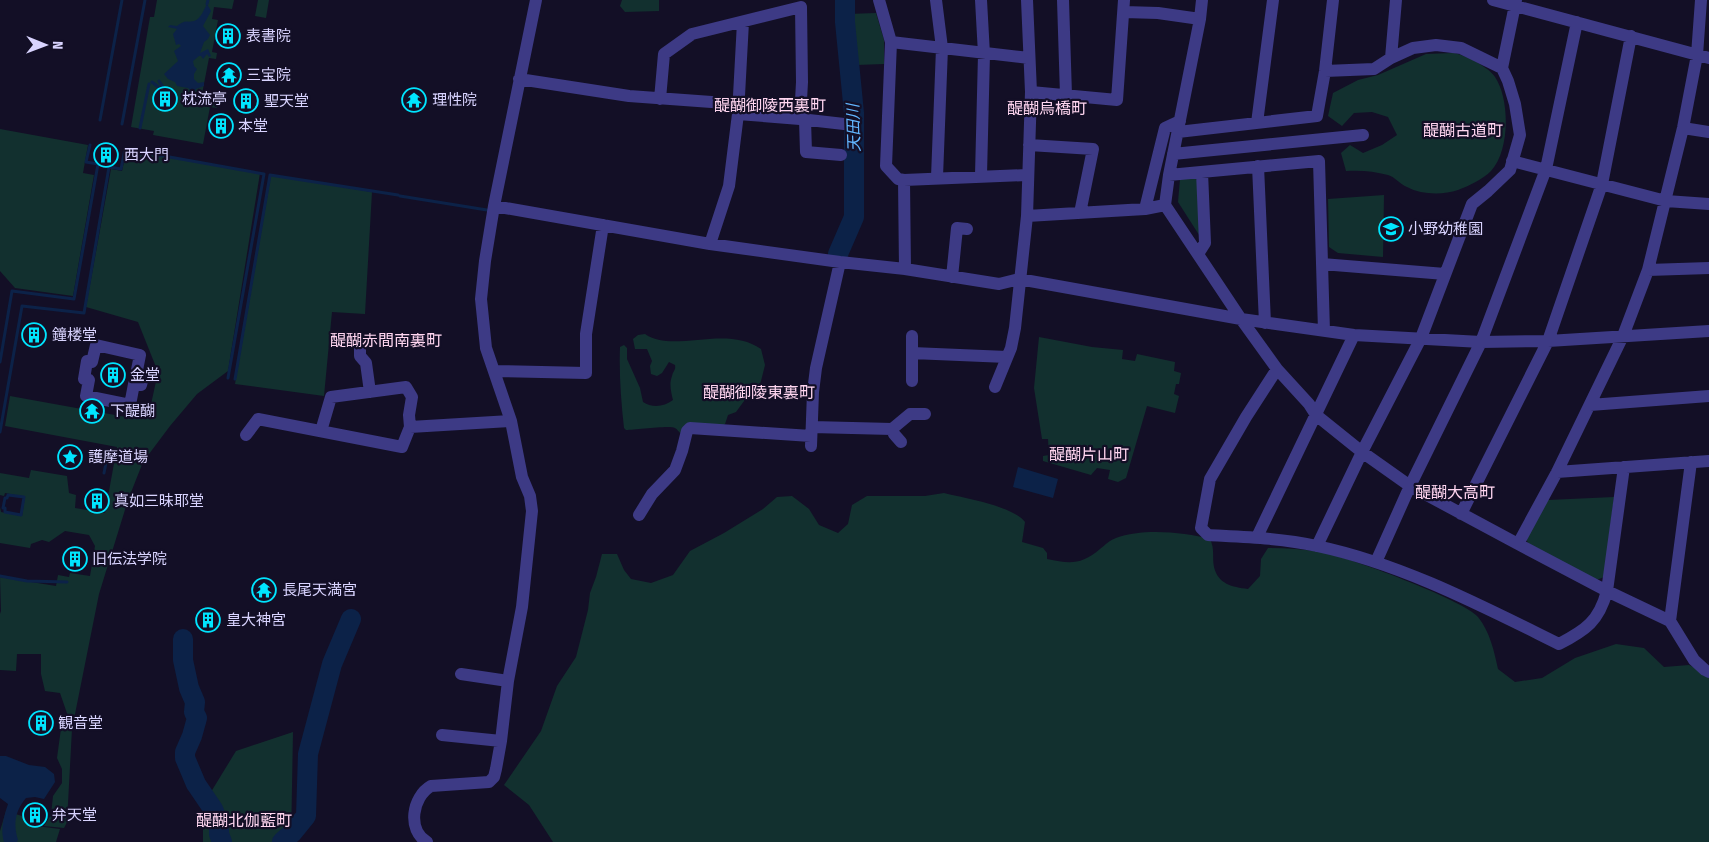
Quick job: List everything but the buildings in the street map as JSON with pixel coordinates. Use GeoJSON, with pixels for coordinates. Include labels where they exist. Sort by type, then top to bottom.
{"type":"FeatureCollection","features":[{"type":"Feature","properties":{"kind":"street"},"geometry":{"type":"LineString","coordinates":[[428,842],[419,835],[414,818],[420,796],[426,789],[431,786],[490,782],[494,777],[501,741],[508,681],[522,607],[532,511],[530,496],[522,477],[511,421],[484,341],[480,299],[484,261],[494,206],[536,0]]}},
{"type":"Feature","properties":{"kind":"street"},"geometry":{"type":"LineString","coordinates":[[879,0],[891,42],[886,166],[898,179],[904,180],[1027,174]]}},
{"type":"Feature","properties":{"kind":"street"},"geometry":{"type":"LineString","coordinates":[[936,0],[942,48],[937,177]]}},
{"type":"Feature","properties":{"kind":"street"},"geometry":{"type":"LineString","coordinates":[[981,0],[984,54],[981,175]]}},
{"type":"Feature","properties":{"kind":"street"},"geometry":{"type":"LineString","coordinates":[[994,386],[1011,348],[1015,328],[1027,216],[1031,92],[1027,0]]}},
{"type":"Feature","properties":{"kind":"street"},"geometry":{"type":"LineString","coordinates":[[1063,0],[1066,95]]}},
{"type":"Feature","properties":{"kind":"street"},"geometry":{"type":"LineString","coordinates":[[1202,0],[1200,19],[1169,175],[1166,205],[1277,370],[1309,404],[1316,415],[1362,452],[1410,486],[1607,591],[1670,621],[1694,660],[1709,672]]}},
{"type":"Feature","properties":{"kind":"street"},"geometry":{"type":"LineString","coordinates":[[1257,123],[1273,0]]}},
{"type":"Feature","properties":{"kind":"street"},"geometry":{"type":"LineString","coordinates":[[1146,209],[1165,128],[1257,123],[1317,116],[1325,71],[1333,0]]}},
{"type":"Feature","properties":{"kind":"street"},"geometry":{"type":"LineString","coordinates":[[1391,58],[1396,0]]}},
{"type":"Feature","properties":{"kind":"street"},"geometry":{"type":"LineString","coordinates":[[1493,0],[1515,3],[1703,56]]}},
{"type":"Feature","properties":{"kind":"street"},"geometry":{"type":"LineString","coordinates":[[1518,544],[1557,472],[1623,336],[1648,270],[1703,56],[1700,0]]}},
{"type":"Feature","properties":{"kind":"street"},"geometry":{"type":"LineString","coordinates":[[1317,546],[1362,452],[1421,338],[1472,204],[1510,170],[1520,135],[1515,104],[1502,68],[1515,3]]}},
{"type":"Feature","properties":{"kind":"street"},"geometry":{"type":"LineString","coordinates":[[1031,92],[1117,100],[1124,6],[1158,14],[1200,19]]}},
{"type":"Feature","properties":{"kind":"street"},"geometry":{"type":"LineString","coordinates":[[660,99],[664,54],[692,34],[801,7],[803,119],[806,152],[841,155]]}},
{"type":"Feature","properties":{"kind":"street"},"geometry":{"type":"LineString","coordinates":[[710,244],[729,186],[739,109],[743,22]]}},
{"type":"Feature","properties":{"kind":"street"},"geometry":{"type":"LineString","coordinates":[[1376,562],[1410,486],[1482,342],[1546,170],[1577,22]]}},
{"type":"Feature","properties":{"kind":"street"},"geometry":{"type":"LineString","coordinates":[[1461,514],[1548,341],[1602,184],[1631,36]]}},
{"type":"Feature","properties":{"kind":"street"},"geometry":{"type":"LineString","coordinates":[[891,42],[1029,58]]}},
{"type":"Feature","properties":{"kind":"street"},"geometry":{"type":"LineString","coordinates":[[1325,71],[1374,69],[1391,58],[1413,48],[1436,45],[1461,48],[1502,68]]}},
{"type":"Feature","properties":{"kind":"street"},"geometry":{"type":"LineString","coordinates":[[519,79],[844,124]]}},
{"type":"Feature","properties":{"kind":"street"},"geometry":{"type":"LineString","coordinates":[[1683,128],[1709,132]]}},
{"type":"Feature","properties":{"kind":"street"},"geometry":{"type":"LineString","coordinates":[[1173,154],[1363,135]]}},
{"type":"Feature","properties":{"kind":"street"},"geometry":{"type":"LineString","coordinates":[[1029,145],[1093,149],[1080,213]]}},
{"type":"Feature","properties":{"kind":"street"},"geometry":{"type":"LineString","coordinates":[[1169,175],[1320,161],[1324,331]]}},
{"type":"Feature","properties":{"kind":"street"},"geometry":{"type":"LineString","coordinates":[[1512,161],[1666,201],[1709,204]]}},
{"type":"Feature","properties":{"kind":"street"},"geometry":{"type":"LineString","coordinates":[[1258,166],[1266,323]]}},
{"type":"Feature","properties":{"kind":"street"},"geometry":{"type":"LineString","coordinates":[[1198,254],[1205,243],[1202,172]]}},
{"type":"Feature","properties":{"kind":"street"},"geometry":{"type":"LineString","coordinates":[[904,180],[905,269]]}},
{"type":"Feature","properties":{"kind":"street"},"geometry":{"type":"LineString","coordinates":[[1027,216],[1146,209],[1166,205]]}},
{"type":"Feature","properties":{"kind":"street"},"geometry":{"type":"LineString","coordinates":[[494,206],[710,244],[905,269],[998,284],[1020,279],[1241,319],[1354,335],[1482,342],[1548,341],[1709,331]]}},
{"type":"Feature","properties":{"kind":"street"},"geometry":{"type":"LineString","coordinates":[[494,370],[586,373],[586,334],[602,225]]}},
{"type":"Feature","properties":{"kind":"street"},"geometry":{"type":"LineString","coordinates":[[952,277],[957,228],[967,229]]}},
{"type":"Feature","properties":{"kind":"street"},"geometry":{"type":"LineString","coordinates":[[811,436],[816,368],[840,262]]}},
{"type":"Feature","properties":{"kind":"street"},"geometry":{"type":"LineString","coordinates":[[1322,264],[1445,274]]}},
{"type":"Feature","properties":{"kind":"street"},"geometry":{"type":"LineString","coordinates":[[1648,270],[1709,268]]}},
{"type":"Feature","properties":{"kind":"street"},"geometry":{"type":"LineString","coordinates":[[1258,538],[1354,335]]}},
{"type":"Feature","properties":{"kind":"street"},"geometry":{"type":"LineString","coordinates":[[912,336],[912,381]]}},
{"type":"Feature","properties":{"kind":"street"},"geometry":{"type":"LineString","coordinates":[[360,343],[360,356],[366,363],[370,392]]}},
{"type":"Feature","properties":{"kind":"street"},"geometry":{"type":"LineString","coordinates":[[96,346],[140,355],[136,375],[143,377],[141,385],[134,384],[130,405],[86,396],[89,380],[84,379],[87,361],[92,362],[96,346]]}},
{"type":"Feature","properties":{"kind":"street"},"geometry":{"type":"LineString","coordinates":[[912,353],[1007,357]]}},
{"type":"Feature","properties":{"kind":"street"},"geometry":{"type":"LineString","coordinates":[[1277,370],[1246,417],[1210,479],[1206,491],[1201,528],[1208,535],[1258,538],[1317,546],[1376,562],[1482,606],[1559,644],[1588,626],[1596,618],[1602,607],[1607,591],[1624,467]]}},
{"type":"Feature","properties":{"kind":"street"},"geometry":{"type":"LineString","coordinates":[[246,435],[258,419],[321,432],[402,447],[410,427],[409,415],[412,398],[406,387],[331,396],[321,432]]}},
{"type":"Feature","properties":{"kind":"street"},"geometry":{"type":"LineString","coordinates":[[1590,405],[1709,396]]}},
{"type":"Feature","properties":{"kind":"street"},"geometry":{"type":"LineString","coordinates":[[639,515],[652,494],[675,470],[687,431],[690,428],[811,436],[892,429],[910,414],[925,414]]}},
{"type":"Feature","properties":{"kind":"street"},"geometry":{"type":"LineString","coordinates":[[410,427],[511,421]]}},
{"type":"Feature","properties":{"kind":"street"},"geometry":{"type":"LineString","coordinates":[[892,429],[901,442]]}},
{"type":"Feature","properties":{"kind":"street"},"geometry":{"type":"LineString","coordinates":[[1557,472],[1709,461]]}},
{"type":"Feature","properties":{"kind":"street"},"geometry":{"type":"LineString","coordinates":[[1670,621],[1691,462]]}},
{"type":"Feature","properties":{"kind":"street"},"geometry":{"type":"LineString","coordinates":[[462,674],[508,681]]}},
{"type":"Feature","properties":{"kind":"street"},"geometry":{"type":"LineString","coordinates":[[442,735],[501,741]]}},
{"type":"Feature","properties":{"kind":"green space"},"geometry":{"type":"Polygon","coordinates":[[[157,0],[234,0],[232,9],[214,7],[212,19],[218,20],[212,52],[217,53],[216,59],[209,58],[202,94],[219,98],[217,108],[210,107],[203,144],[153,135],[154,131],[131,127],[150,17],[154,17],[157,0]]]}},
{"type":"Feature","properties":{"kind":"green space"},"geometry":{"type":"Polygon","coordinates":[[[258,0],[269,0],[266,18],[255,16],[258,0]]]}},
{"type":"Feature","properties":{"kind":"green space"},"geometry":{"type":"Polygon","coordinates":[[[622,0],[659,0],[659,11],[625,12],[620,6],[622,0]]]}},
{"type":"Feature","properties":{"kind":"green space"},"geometry":{"type":"Polygon","coordinates":[[[876,13],[884,40],[884,64],[856,65],[848,14],[876,13]]]}},
{"type":"Feature","properties":{"kind":"green space"},"geometry":{"type":"Polygon","coordinates":[[[1453,53],[1470,59],[1488,70],[1495,77],[1500,87],[1505,111],[1505,138],[1502,151],[1491,171],[1476,182],[1458,190],[1446,193],[1432,193],[1413,190],[1391,176],[1367,171],[1346,171],[1341,153],[1350,145],[1363,153],[1382,145],[1397,135],[1388,117],[1372,112],[1354,113],[1342,126],[1328,116],[1333,93],[1358,80],[1378,75],[1426,54],[1453,53]]]}},
{"type":"Feature","properties":{"kind":"green space"},"geometry":{"type":"Polygon","coordinates":[[[0,129],[88,145],[83,173],[94,175],[73,296],[15,288],[0,271],[0,129]]]}},
{"type":"Feature","properties":{"kind":"green space"},"geometry":{"type":"Polygon","coordinates":[[[135,152],[260,173],[228,371],[197,394],[143,462],[128,500],[99,594],[72,729],[67,822],[64,828],[44,826],[51,815],[53,796],[62,783],[62,769],[57,758],[62,721],[70,722],[60,693],[45,691],[41,674],[41,654],[17,654],[16,671],[0,670],[0,577],[56,586],[58,575],[69,577],[70,573],[90,576],[95,546],[89,535],[65,531],[49,542],[42,540],[31,544],[30,548],[0,543],[0,507],[1,512],[22,516],[25,497],[5,493],[4,496],[0,495],[0,473],[29,478],[31,470],[67,476],[69,493],[76,495],[75,508],[105,513],[117,447],[5,426],[10,396],[126,417],[150,409],[158,372],[138,322],[86,307],[111,169],[122,171],[126,153],[135,154],[135,152]]]}},
{"type":"Feature","properties":{"kind":"green space"},"geometry":{"type":"Polygon","coordinates":[[[271,175],[372,192],[365,314],[332,312],[324,396],[235,384],[271,175]]]}},
{"type":"Feature","properties":{"kind":"green space"},"geometry":{"type":"Polygon","coordinates":[[[1180,179],[1196,179],[1198,181],[1201,238],[1178,202],[1180,179]]]}},
{"type":"Feature","properties":{"kind":"green space"},"geometry":{"type":"Polygon","coordinates":[[[1384,195],[1383,257],[1338,253],[1329,247],[1328,199],[1384,195]]]}},
{"type":"Feature","properties":{"kind":"green space"},"geometry":{"type":"Polygon","coordinates":[[[645,334],[657,339],[670,341],[732,339],[747,342],[761,349],[765,365],[759,389],[747,397],[736,412],[728,415],[725,424],[718,429],[681,434],[676,428],[672,427],[626,430],[624,428],[621,398],[620,347],[624,345],[627,348],[627,359],[640,388],[643,402],[658,406],[673,400],[671,382],[675,365],[669,362],[662,373],[657,376],[651,374],[650,366],[652,361],[647,349],[635,349],[633,339],[638,335],[645,334]]]}},
{"type":"Feature","properties":{"kind":"green space"},"geometry":{"type":"Polygon","coordinates":[[[1039,337],[1092,347],[1123,350],[1122,359],[1135,361],[1137,354],[1175,362],[1174,371],[1181,373],[1179,384],[1176,384],[1174,394],[1179,396],[1175,413],[1147,406],[1126,478],[1118,482],[1108,479],[1110,470],[1097,468],[1091,475],[1043,461],[1043,456],[1049,455],[1048,439],[1042,439],[1034,388],[1039,337]]]}},
{"type":"Feature","properties":{"kind":"green space"},"geometry":{"type":"Polygon","coordinates":[[[944,493],[988,503],[1019,516],[1025,522],[1022,542],[1043,548],[1047,553],[1047,559],[1055,561],[1081,561],[1114,539],[1138,533],[1163,532],[1188,534],[1210,539],[1214,567],[1222,581],[1231,586],[1248,589],[1260,576],[1261,559],[1268,548],[1321,552],[1354,561],[1429,590],[1468,609],[1478,617],[1489,635],[1498,669],[1515,682],[1542,678],[1575,658],[1616,644],[1644,648],[1664,667],[1689,665],[1709,675],[1709,842],[553,842],[529,805],[504,785],[541,731],[557,686],[576,657],[588,610],[590,593],[602,554],[617,554],[624,570],[631,579],[651,583],[673,575],[690,551],[763,509],[777,497],[792,496],[809,509],[819,525],[838,533],[848,524],[852,505],[867,496],[925,496],[944,493]]]}},
{"type":"Feature","properties":{"kind":"green space"},"geometry":{"type":"Polygon","coordinates":[[[1614,497],[1604,577],[1594,581],[1529,546],[1526,538],[1548,500],[1614,497]]]}},
{"type":"Feature","properties":{"kind":"green space"},"geometry":{"type":"Polygon","coordinates":[[[293,732],[291,842],[203,842],[203,805],[236,751],[293,732]]]}},
{"type":"Feature","properties":{"kind":"green space"},"geometry":{"type":"Polygon","coordinates":[[[6,811],[22,816],[28,825],[60,829],[56,842],[0,842],[0,831],[6,811]]]}},
{"type":"Feature","properties":{"kind":"water"},"geometry":{"type":"Polygon","coordinates":[[[207,4],[211,11],[203,26],[210,35],[204,42],[200,53],[208,49],[211,56],[209,57],[207,54],[203,59],[199,56],[193,61],[197,69],[194,79],[198,83],[204,82],[204,86],[196,89],[194,94],[188,88],[177,86],[175,82],[168,79],[164,74],[178,61],[174,51],[181,46],[179,44],[176,45],[173,34],[177,29],[168,27],[196,20],[207,4]]]}},
{"type":"Feature","properties":{"kind":"water"},"geometry":{"type":"Polygon","coordinates":[[[1018,467],[1058,479],[1053,498],[1013,487],[1018,467]]]}},
{"type":"Feature","properties":{"kind":"water"},"geometry":{"type":"Polygon","coordinates":[[[0,756],[6,756],[29,765],[45,767],[54,774],[55,782],[44,799],[26,798],[19,808],[15,823],[17,842],[4,842],[2,833],[8,804],[0,798],[0,756]]]}},
{"type":"Feature","properties":{"kind":"waterway"},"geometry":{"type":"LineString","coordinates":[[100,120],[122,0]]}},
{"type":"Feature","properties":{"kind":"waterway"},"geometry":{"type":"LineString","coordinates":[[122,124],[145,0]]}},
{"type":"Feature","properties":{"kind":"waterway"},"geometry":{"type":"LineString","coordinates":[[207,4],[208,0]]}},
{"type":"Feature","properties":{"kind":"waterway","name":"天田川"},"geometry":{"type":"LineString","coordinates":[[838,254],[854,217],[854,113],[845,22],[845,0]]}},
{"type":"Feature","properties":{"kind":"waterway"},"geometry":{"type":"LineString","coordinates":[[152,82],[161,89],[163,87],[159,81]]}},
{"type":"Feature","properties":{"kind":"waterway"},"geometry":{"type":"LineString","coordinates":[[140,128],[149,84]]}},
{"type":"Feature","properties":{"kind":"waterway"},"geometry":{"type":"LineString","coordinates":[[0,362],[12,291],[74,299],[98,164],[86,162],[90,145]]}},
{"type":"Feature","properties":{"kind":"waterway"},"geometry":{"type":"LineString","coordinates":[[0,432],[22,306],[84,313],[109,167],[121,169],[125,149],[264,174],[228,378]]}},
{"type":"Feature","properties":{"kind":"waterway"},"geometry":{"type":"LineString","coordinates":[[235,379],[270,175],[398,195]]}},
{"type":"Feature","properties":{"kind":"waterway"},"geometry":{"type":"LineString","coordinates":[[400,196],[487,210]]}},
{"type":"Feature","properties":{"kind":"waterway"},"geometry":{"type":"LineString","coordinates":[[92,450],[108,453],[104,473]]}},
{"type":"Feature","properties":{"kind":"waterway"},"geometry":{"type":"LineString","coordinates":[[105,510],[89,508],[90,503],[87,503],[88,495],[91,496],[92,491],[108,494]]}},
{"type":"Feature","properties":{"kind":"waterway"},"geometry":{"type":"LineString","coordinates":[[8,495],[24,497],[21,515],[5,512],[5,508],[3,508],[5,498],[8,495]]}},
{"type":"Feature","properties":{"kind":"waterway"},"geometry":{"type":"LineString","coordinates":[[0,576],[27,581],[67,582]]}},
{"type":"Feature","properties":{"kind":"waterway"},"geometry":{"type":"LineString","coordinates":[[282,842],[306,816],[308,754],[332,664],[351,619]]}},
{"type":"Feature","properties":{"kind":"waterway"},"geometry":{"type":"LineString","coordinates":[[183,639],[183,660],[189,688],[195,702],[194,712],[197,718],[185,752],[185,758],[196,784],[213,809],[219,824],[219,834],[222,842]]}},
{"type":"Feature","properties":{"kind":"place","name":"表書院"},"geometry":{"type":"Point","coordinates":[228,36]}},
{"type":"Feature","properties":{"kind":"place","name":"三宝院"},"geometry":{"type":"Point","coordinates":[229,75]}},
{"type":"Feature","properties":{"kind":"place","name":"枕流亭"},"geometry":{"type":"Point","coordinates":[165,99]}},
{"type":"Feature","properties":{"kind":"place","name":"理性院"},"geometry":{"type":"Point","coordinates":[414,100]}},
{"type":"Feature","properties":{"kind":"place","name":"聖天堂"},"geometry":{"type":"Point","coordinates":[246,101]}},
{"type":"Feature","properties":{"kind":"place","name":"本堂"},"geometry":{"type":"Point","coordinates":[221,126]}},
{"type":"Feature","properties":{"kind":"place","name":"西大門"},"geometry":{"type":"Point","coordinates":[106,155]}},
{"type":"Feature","properties":{"kind":"place","name":"小野幼稚園"},"geometry":{"type":"Point","coordinates":[1391,229]}},
{"type":"Feature","properties":{"kind":"place","name":"鐘楼堂"},"geometry":{"type":"Point","coordinates":[34,335]}},
{"type":"Feature","properties":{"kind":"place","name":"金堂"},"geometry":{"type":"Point","coordinates":[113,375]}},
{"type":"Feature","properties":{"kind":"place","name":"下醍醐"},"geometry":{"type":"Point","coordinates":[92,411]}},
{"type":"Feature","properties":{"kind":"place","name":"護摩道場"},"geometry":{"type":"Point","coordinates":[70,457]}},
{"type":"Feature","properties":{"kind":"place","name":"真如三昧耶堂"},"geometry":{"type":"Point","coordinates":[97,501]}},
{"type":"Feature","properties":{"kind":"place","name":"旧伝法学院"},"geometry":{"type":"Point","coordinates":[75,559]}},
{"type":"Feature","properties":{"kind":"place","name":"長尾天満宮"},"geometry":{"type":"Point","coordinates":[264,590]}},
{"type":"Feature","properties":{"kind":"place","name":"皇大神宮"},"geometry":{"type":"Point","coordinates":[208,620]}},
{"type":"Feature","properties":{"kind":"place","name":"観音堂"},"geometry":{"type":"Point","coordinates":[41,723]}},
{"type":"Feature","properties":{"kind":"place","name":"弁天堂"},"geometry":{"type":"Point","coordinates":[35,815]}},
{"type":"Feature","properties":{"kind":"district","name":"醍醐御陵西裏町"},"geometry":{"type":"Point","coordinates":[770,105]}},
{"type":"Feature","properties":{"kind":"district","name":"醍醐烏橋町"},"geometry":{"type":"Point","coordinates":[1047,108]}},
{"type":"Feature","properties":{"kind":"district","name":"醍醐古道町"},"geometry":{"type":"Point","coordinates":[1463,130]}},
{"type":"Feature","properties":{"kind":"district","name":"醍醐赤間南裏町"},"geometry":{"type":"Point","coordinates":[386,340]}},
{"type":"Feature","properties":{"kind":"district","name":"醍醐御陵東裏町"},"geometry":{"type":"Point","coordinates":[759,392]}},
{"type":"Feature","properties":{"kind":"district","name":"醍醐片山町"},"geometry":{"type":"Point","coordinates":[1089,454]}},
{"type":"Feature","properties":{"kind":"district","name":"醍醐大高町"},"geometry":{"type":"Point","coordinates":[1455,492]}},
{"type":"Feature","properties":{"kind":"district","name":"醍醐北伽藍町"},"geometry":{"type":"Point","coordinates":[244,820]}}]}
